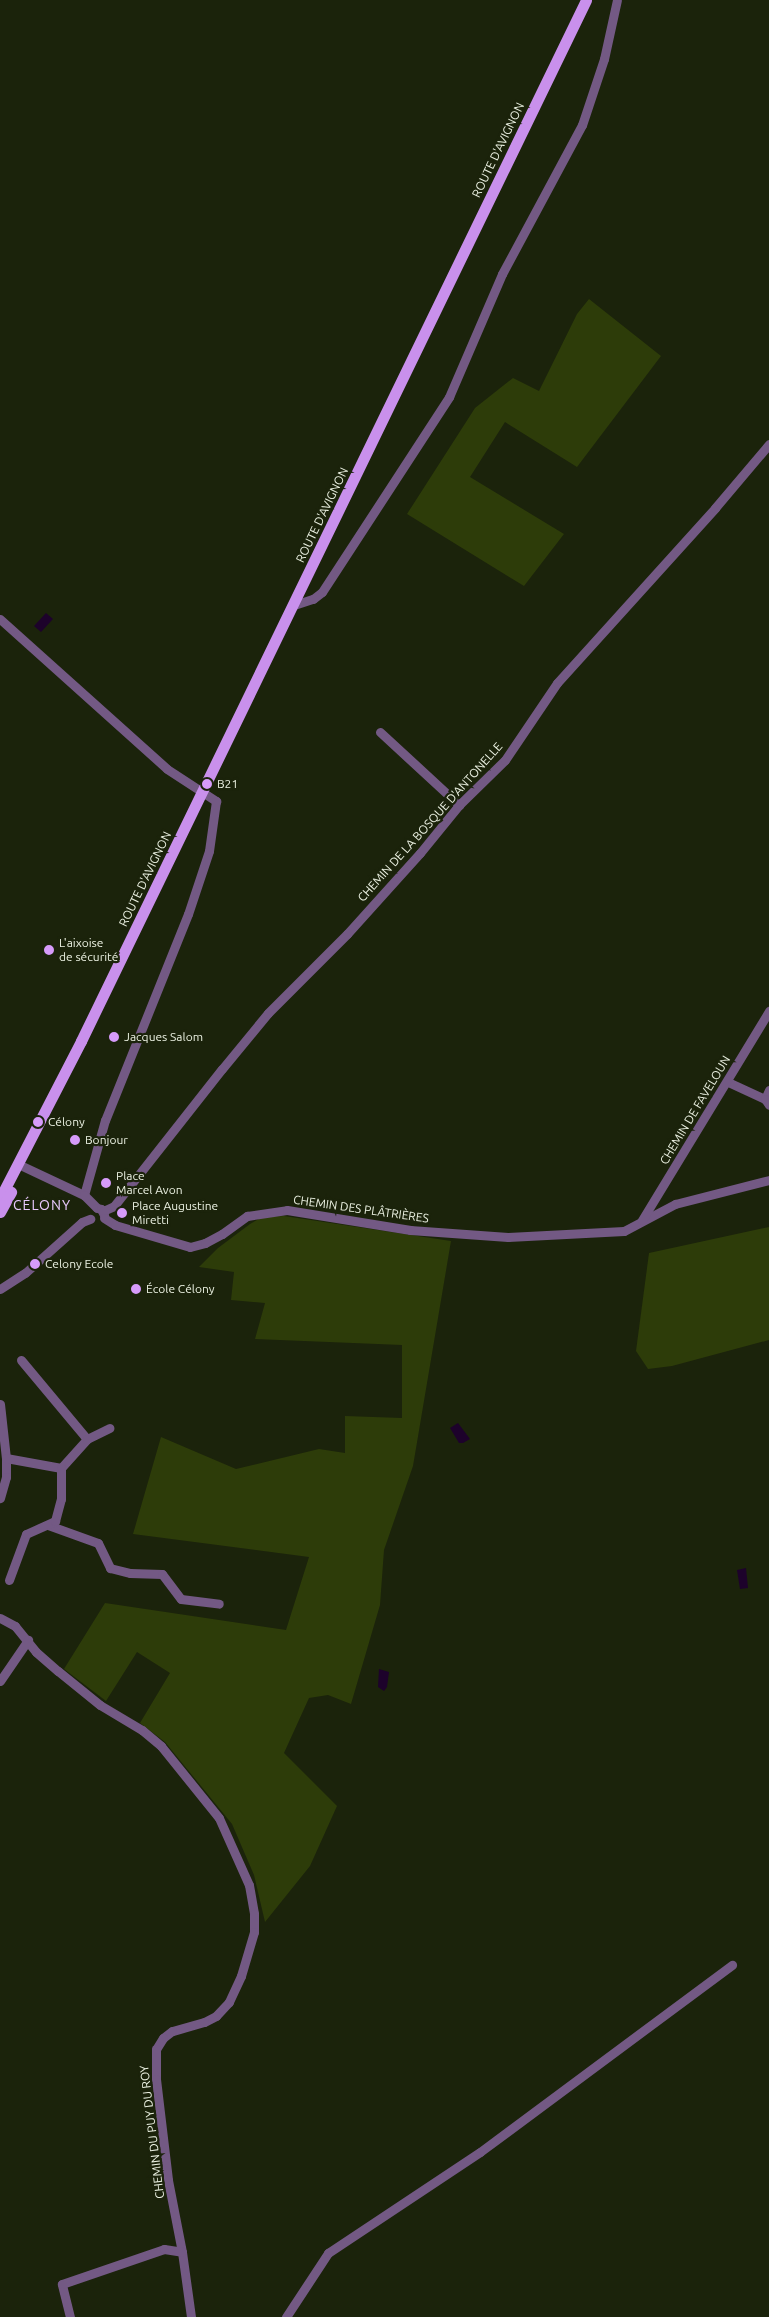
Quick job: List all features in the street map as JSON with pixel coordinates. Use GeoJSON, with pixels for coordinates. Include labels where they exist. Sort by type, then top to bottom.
{"type":"FeatureCollection","features":[{"type":"Feature","properties":{"kind":"main road","name":"ROUTE D'AVIGNON"},"geometry":{"type":"LineString","coordinates":[[0,1212],[81,1041],[586,0]]}},
{"type":"Feature","properties":{"kind":"main road","name":"ROUTE D'AVIGNON"},"geometry":{"type":"LineString","coordinates":[[0,1198],[21,1166]]}},
{"type":"Feature","properties":{"kind":"street"},"geometry":{"type":"LineString","coordinates":[[294,605],[313,599],[322,592],[449,397],[502,274],[582,125],[604,59],[617,0]]}},
{"type":"Feature","properties":{"kind":"street","name":"CHEMIN DE LA BOSQUE D'ANTONELLE"},"geometry":{"type":"LineString","coordinates":[[101,1212],[114,1206],[268,1014],[347,934],[420,853],[458,806],[505,760],[558,683],[769,444]]}},
{"type":"Feature","properties":{"kind":"street"},"geometry":{"type":"LineString","coordinates":[[0,619],[167,769],[202,794],[216,801],[209,850],[188,914],[105,1120],[84,1195]]}},
{"type":"Feature","properties":{"kind":"street"},"geometry":{"type":"LineString","coordinates":[[380,732],[458,806]]}},
{"type":"Feature","properties":{"kind":"street","name":"CHEMIN DE FAVELOUN"},"geometry":{"type":"LineString","coordinates":[[641,1222],[728,1082],[769,1011]]}},
{"type":"Feature","properties":{"kind":"street"},"geometry":{"type":"LineString","coordinates":[[728,1082],[768,1098]]}},
{"type":"Feature","properties":{"kind":"street"},"geometry":{"type":"LineString","coordinates":[[0,1289],[25,1273],[82,1222],[90,1219],[98,1222],[101,1212],[84,1195],[21,1166]]}},
{"type":"Feature","properties":{"kind":"street","name":"CHEMIN DES PLÂTRIÈRES"},"geometry":{"type":"LineString","coordinates":[[101,1212],[115,1225],[190,1247],[205,1243],[222,1234],[247,1216],[287,1210],[410,1230],[508,1237],[624,1231],[675,1204],[769,1180]]}},
{"type":"Feature","properties":{"kind":"street"},"geometry":{"type":"LineString","coordinates":[[21,1360],[87,1439]]}},
{"type":"Feature","properties":{"kind":"street"},"geometry":{"type":"LineString","coordinates":[[0,1404],[6,1458],[6,1477],[0,1498]]}},
{"type":"Feature","properties":{"kind":"street"},"geometry":{"type":"LineString","coordinates":[[9,1580],[26,1534],[55,1522],[61,1499],[61,1468],[87,1439],[110,1428]]}},
{"type":"Feature","properties":{"kind":"street"},"geometry":{"type":"LineString","coordinates":[[6,1458],[61,1468]]}},
{"type":"Feature","properties":{"kind":"street"},"geometry":{"type":"LineString","coordinates":[[48,1524],[98,1543],[110,1568],[130,1574],[162,1574],[181,1600],[219,1604]]}},
{"type":"Feature","properties":{"kind":"street","name":"CHEMIN DU PUY DU ROY"},"geometry":{"type":"LineString","coordinates":[[0,1618],[15,1626],[36,1652],[58,1671],[100,1704],[142,1730],[172,1758],[219,1818],[249,1885],[254,1914],[254,1932],[241,1976],[229,2002],[216,2016],[204,2022],[172,2031],[163,2038],[156,2049],[156,2079],[167,2171],[182,2252],[191,2317]]}},
{"type":"Feature","properties":{"kind":"street"},"geometry":{"type":"LineString","coordinates":[[0,1681],[28,1640]]}},
{"type":"Feature","properties":{"kind":"street"},"geometry":{"type":"LineString","coordinates":[[286,2317],[328,2253],[480,2152],[732,1965]]}},
{"type":"Feature","properties":{"kind":"street"},"geometry":{"type":"LineString","coordinates":[[70,2317],[62,2284],[164,2249],[182,2252]]}},
{"type":"Feature","properties":{"kind":"green space"},"geometry":{"type":"Polygon","coordinates":[[[589,299],[661,356],[577,467],[505,422],[470,477],[564,534],[524,586],[407,514],[475,408],[513,378],[539,391],[577,314],[589,299]]]}},
{"type":"Feature","properties":{"kind":"green space"},"geometry":{"type":"Polygon","coordinates":[[[284,1216],[451,1241],[413,1466],[384,1550],[380,1605],[351,1704],[328,1695],[309,1698],[284,1753],[337,1806],[310,1866],[265,1922],[254,1875],[232,1824],[165,1742],[140,1723],[170,1673],[137,1652],[106,1701],[64,1669],[105,1603],[286,1630],[309,1557],[133,1534],[161,1437],[236,1469],[319,1449],[345,1453],[345,1416],[402,1418],[402,1345],[255,1339],[265,1303],[231,1300],[234,1272],[199,1267],[218,1248],[250,1224],[262,1217],[284,1216]]]}},
{"type":"Feature","properties":{"kind":"green space"},"geometry":{"type":"Polygon","coordinates":[[[769,1227],[769,1340],[672,1366],[648,1369],[636,1351],[649,1253],[769,1227]]]}},
{"type":"Feature","properties":{"kind":"shaded area"},"geometry":{"type":"Polygon","coordinates":[[[46,613],[53,619],[41,632],[34,626],[46,613]]]}},
{"type":"Feature","properties":{"kind":"shaded area"},"geometry":{"type":"Polygon","coordinates":[[[458,1423],[470,1439],[463,1443],[459,1443],[450,1428],[458,1423]]]}},
{"type":"Feature","properties":{"kind":"shaded area"},"geometry":{"type":"Polygon","coordinates":[[[746,1568],[748,1588],[740,1589],[737,1570],[746,1568]]]}},
{"type":"Feature","properties":{"kind":"shaded area"},"geometry":{"type":"Polygon","coordinates":[[[379,1669],[389,1672],[387,1687],[384,1691],[378,1687],[379,1669]]]}},
{"type":"Feature","properties":{"kind":"place","name":"B21"},"geometry":{"type":"Point","coordinates":[207,784]}},
{"type":"Feature","properties":{"kind":"place","name":"L'aixoise de sécurité"},"geometry":{"type":"Point","coordinates":[49,950]}},
{"type":"Feature","properties":{"kind":"place","name":"Jacques Salom"},"geometry":{"type":"Point","coordinates":[114,1037]}},
{"type":"Feature","properties":{"kind":"place","name":"Célony"},"geometry":{"type":"Point","coordinates":[38,1122]}},
{"type":"Feature","properties":{"kind":"place","name":"Bonjour"},"geometry":{"type":"Point","coordinates":[75,1140]}},
{"type":"Feature","properties":{"kind":"place","name":"Place Marcel Avon"},"geometry":{"type":"Point","coordinates":[106,1183]}},
{"type":"Feature","properties":{"kind":"place","name":"Place Augustine Miretti"},"geometry":{"type":"Point","coordinates":[122,1213]}},
{"type":"Feature","properties":{"kind":"place","name":"Celony Ecole"},"geometry":{"type":"Point","coordinates":[35,1264]}},
{"type":"Feature","properties":{"kind":"place","name":"École Célony"},"geometry":{"type":"Point","coordinates":[136,1289]}},
{"type":"Feature","properties":{"kind":"district","name":"CÉLONY"},"geometry":{"type":"Point","coordinates":[42,1205]}}]}
